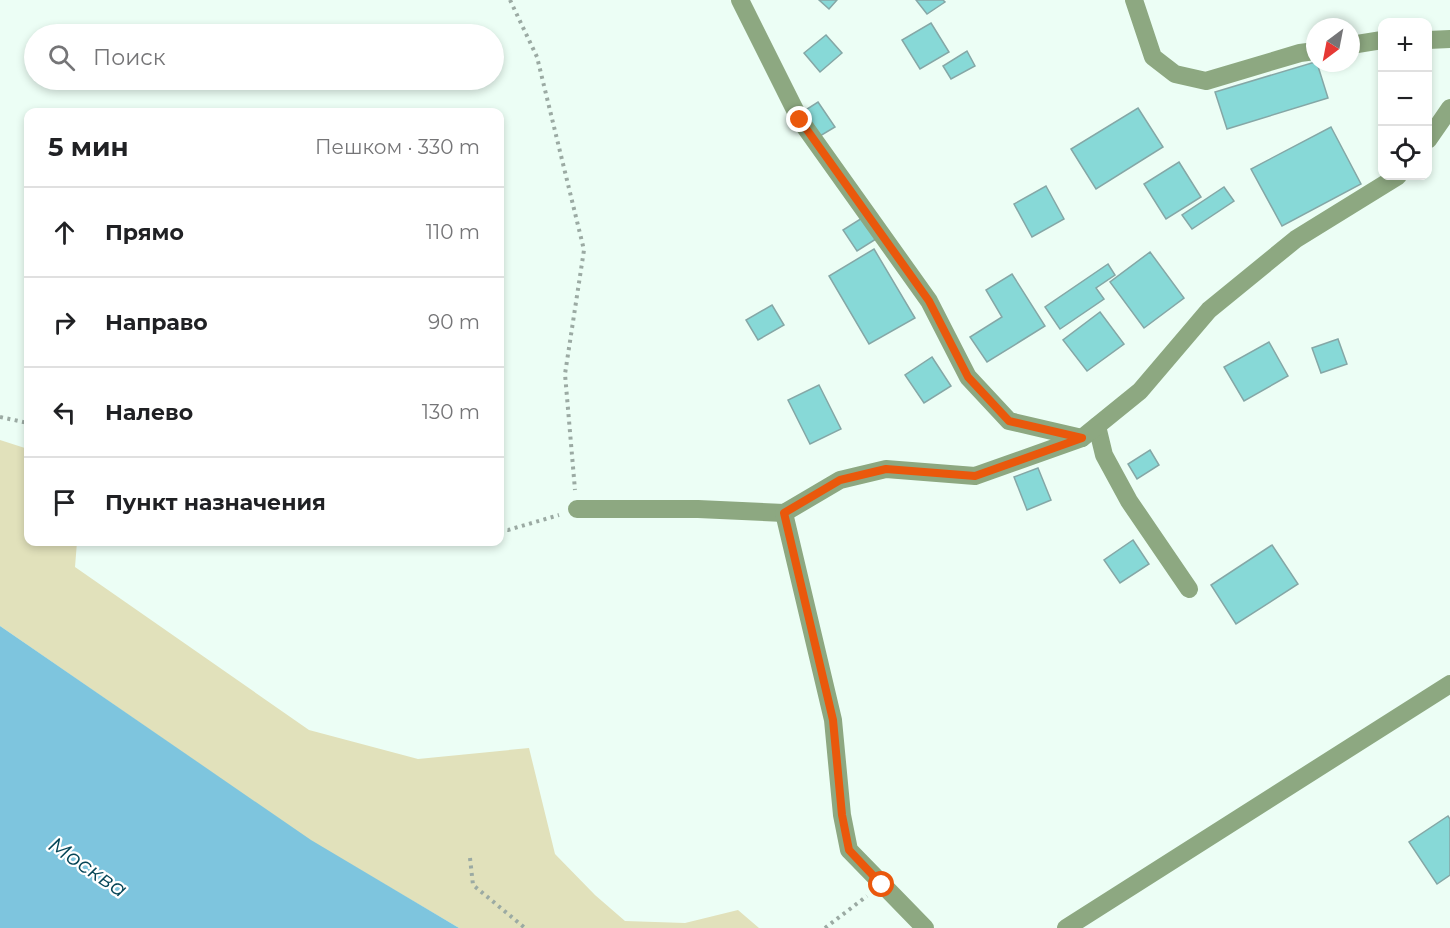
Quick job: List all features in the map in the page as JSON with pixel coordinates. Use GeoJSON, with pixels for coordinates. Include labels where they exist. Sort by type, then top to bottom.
{"type":"FeatureCollection","features":[{"type":"Feature","properties":{"kind":"street"},"geometry":{"type":"LineString","coordinates":[[740,0],[800,120],[929,301],[968,377],[1009,421],[1082,438]]}},
{"type":"Feature","properties":{"kind":"street"},"geometry":{"type":"LineString","coordinates":[[1134,0],[1153,57],[1175,75],[1206,81],[1306,53]]}},
{"type":"Feature","properties":{"kind":"street"},"geometry":{"type":"LineString","coordinates":[[1432,40],[1450,39]]}},
{"type":"Feature","properties":{"kind":"street"},"geometry":{"type":"LineString","coordinates":[[1360,44],[1378,41]]}},
{"type":"Feature","properties":{"kind":"street"},"geometry":{"type":"LineString","coordinates":[[1432,134],[1450,108]]}},
{"type":"Feature","properties":{"kind":"street"},"geometry":{"type":"LineString","coordinates":[[577,509],[698,509],[784,513],[840,480],[886,469],[975,476],[1082,438],[1140,391],[1209,310],[1296,239],[1392,180]]}},
{"type":"Feature","properties":{"kind":"street"},"geometry":{"type":"LineString","coordinates":[[1097,426],[1104,455],[1129,501],[1189,589]]}},
{"type":"Feature","properties":{"kind":"street"},"geometry":{"type":"LineString","coordinates":[[784,513],[833,720],[842,815],[849,850],[925,928]]}},
{"type":"Feature","properties":{"kind":"street"},"geometry":{"type":"LineString","coordinates":[[1066,928],[1450,684]]}},
{"type":"Feature","properties":{"kind":"path"},"geometry":{"type":"LineString","coordinates":[[504,530],[577,509],[565,374],[584,250],[537,57],[510,0]]}},
{"type":"Feature","properties":{"kind":"path"},"geometry":{"type":"LineString","coordinates":[[0,417],[24,422]]}},
{"type":"Feature","properties":{"kind":"path"},"geometry":{"type":"LineString","coordinates":[[470,858],[472,885],[525,928]]}},
{"type":"Feature","properties":{"kind":"path"},"geometry":{"type":"LineString","coordinates":[[825,928],[882,885]]}},
{"type":"Feature","properties":{"kind":"green space"},"geometry":{"type":"Polygon","coordinates":[[[0,440],[24,448],[24,546],[77,546],[75,567],[309,730],[418,759],[529,748],[555,854],[595,895],[625,921],[685,923],[738,910],[759,928],[459,928],[311,841],[0,626],[0,440]]]}},
{"type":"Feature","properties":{"kind":"water","name":"Москва"},"geometry":{"type":"Polygon","coordinates":[[[0,626],[311,840],[459,928],[0,928],[0,626]]]}},
{"type":"Feature","properties":{"kind":"building"},"geometry":{"type":"Polygon","coordinates":[[[819,0],[837,0],[829,9],[819,0]]]}},
{"type":"Feature","properties":{"kind":"building"},"geometry":{"type":"Polygon","coordinates":[[[916,0],[943,0],[945,2],[927,14],[916,0]]]}},
{"type":"Feature","properties":{"kind":"building"},"geometry":{"type":"Polygon","coordinates":[[[931,23],[949,52],[920,69],[902,40],[931,23]]]}},
{"type":"Feature","properties":{"kind":"building"},"geometry":{"type":"Polygon","coordinates":[[[826,35],[842,53],[820,72],[804,53],[826,35]]]}},
{"type":"Feature","properties":{"kind":"building"},"geometry":{"type":"Polygon","coordinates":[[[967,51],[975,66],[951,79],[943,66],[967,51]]]}},
{"type":"Feature","properties":{"kind":"building"},"geometry":{"type":"Polygon","coordinates":[[[1306,65],[1306,72],[1320,72],[1328,98],[1227,129],[1215,92],[1306,65]]]}},
{"type":"Feature","properties":{"kind":"building"},"geometry":{"type":"Polygon","coordinates":[[[818,102],[835,127],[820,136],[804,111],[818,102]]]}},
{"type":"Feature","properties":{"kind":"building"},"geometry":{"type":"Polygon","coordinates":[[[1138,108],[1163,147],[1096,189],[1071,149],[1138,108]]]}},
{"type":"Feature","properties":{"kind":"building"},"geometry":{"type":"Polygon","coordinates":[[[1331,127],[1361,184],[1282,226],[1251,169],[1331,127]]]}},
{"type":"Feature","properties":{"kind":"building"},"geometry":{"type":"Polygon","coordinates":[[[1179,162],[1201,197],[1166,219],[1144,184],[1179,162]]]}},
{"type":"Feature","properties":{"kind":"building"},"geometry":{"type":"Polygon","coordinates":[[[1046,186],[1064,219],[1032,237],[1014,204],[1046,186]]]}},
{"type":"Feature","properties":{"kind":"building"},"geometry":{"type":"Polygon","coordinates":[[[1224,187],[1234,201],[1192,229],[1182,215],[1224,187]]]}},
{"type":"Feature","properties":{"kind":"building"},"geometry":{"type":"Polygon","coordinates":[[[862,218],[876,239],[857,251],[843,230],[862,218]]]}},
{"type":"Feature","properties":{"kind":"building"},"geometry":{"type":"Polygon","coordinates":[[[874,249],[915,318],[869,344],[829,276],[874,249]]]}},
{"type":"Feature","properties":{"kind":"building"},"geometry":{"type":"Polygon","coordinates":[[[1150,252],[1184,298],[1144,328],[1110,282],[1150,252]]]}},
{"type":"Feature","properties":{"kind":"building"},"geometry":{"type":"Polygon","coordinates":[[[1108,264],[1115,275],[1096,288],[1104,299],[1060,329],[1045,307],[1108,264]]]}},
{"type":"Feature","properties":{"kind":"building"},"geometry":{"type":"Polygon","coordinates":[[[1012,274],[1045,326],[987,362],[970,337],[1002,317],[986,290],[1012,274]]]}},
{"type":"Feature","properties":{"kind":"building"},"geometry":{"type":"Polygon","coordinates":[[[772,305],[784,325],[758,340],[746,320],[772,305]]]}},
{"type":"Feature","properties":{"kind":"building"},"geometry":{"type":"Polygon","coordinates":[[[1100,312],[1124,344],[1087,371],[1063,340],[1100,312]]]}},
{"type":"Feature","properties":{"kind":"building"},"geometry":{"type":"Polygon","coordinates":[[[1338,339],[1347,364],[1321,373],[1312,348],[1338,339]]]}},
{"type":"Feature","properties":{"kind":"building"},"geometry":{"type":"Polygon","coordinates":[[[1269,342],[1288,376],[1244,401],[1224,367],[1269,342]]]}},
{"type":"Feature","properties":{"kind":"building"},"geometry":{"type":"Polygon","coordinates":[[[932,357],[951,386],[924,403],[905,375],[932,357]]]}},
{"type":"Feature","properties":{"kind":"building"},"geometry":{"type":"Polygon","coordinates":[[[819,385],[841,429],[810,444],[788,400],[819,385]]]}},
{"type":"Feature","properties":{"kind":"building"},"geometry":{"type":"Polygon","coordinates":[[[1150,450],[1159,465],[1137,479],[1128,464],[1150,450]]]}},
{"type":"Feature","properties":{"kind":"building"},"geometry":{"type":"Polygon","coordinates":[[[1038,468],[1051,500],[1027,510],[1014,477],[1038,468]]]}},
{"type":"Feature","properties":{"kind":"building"},"geometry":{"type":"Polygon","coordinates":[[[1133,540],[1149,564],[1120,583],[1104,560],[1133,540]]]}},
{"type":"Feature","properties":{"kind":"building"},"geometry":{"type":"Polygon","coordinates":[[[1272,545],[1298,584],[1236,624],[1211,585],[1272,545]]]}},
{"type":"Feature","properties":{"kind":"building"},"geometry":{"type":"Polygon","coordinates":[[[1448,816],[1450,819],[1450,875],[1437,884],[1409,842],[1448,816]]]}},
{"type":"Feature","properties":{"kind":"route"},"geometry":{"type":"LineString","coordinates":[[800,120],[929,301],[968,377],[1009,421],[1082,438],[975,476],[886,469],[840,480],[784,513],[833,720],[842,815],[849,850],[882,885]]}}]}
